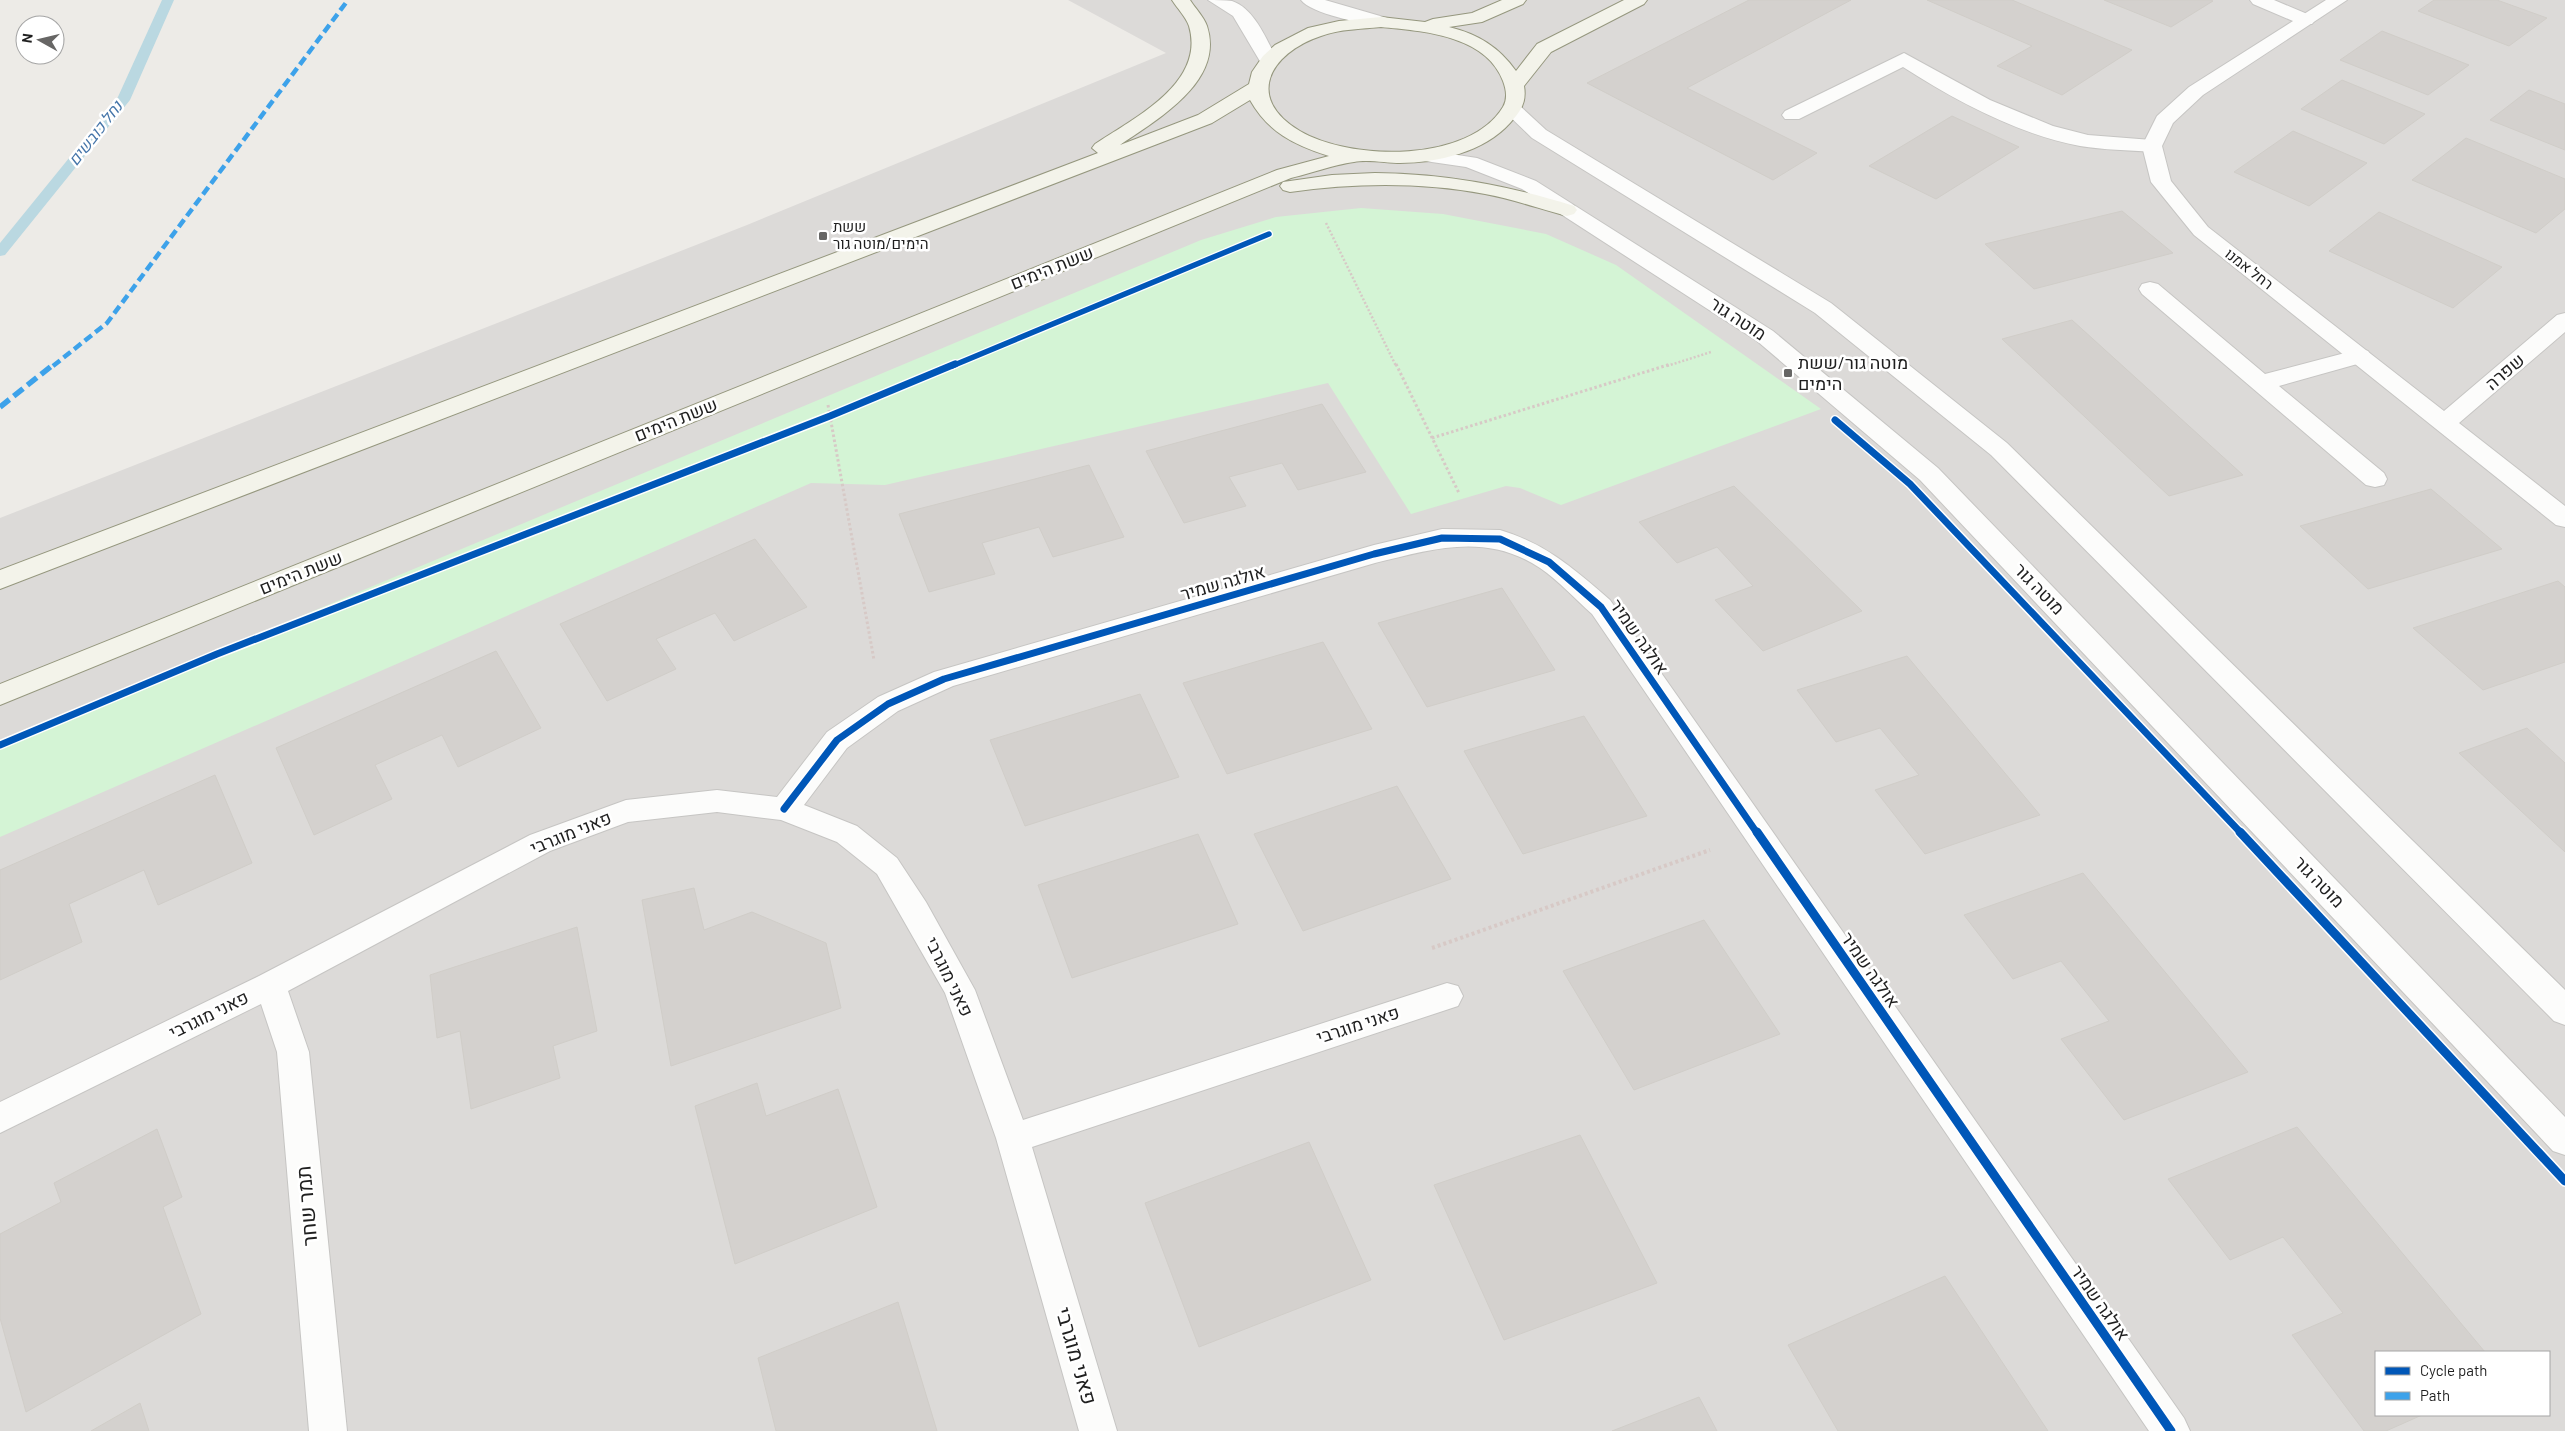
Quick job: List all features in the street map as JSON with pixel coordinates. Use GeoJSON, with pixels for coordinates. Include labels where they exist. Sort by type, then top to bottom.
{"type":"FeatureCollection","features":[{"type":"Feature","properties":{"kind":"main road"},"geometry":{"type":"LineString","coordinates":[[1071,171],[1182,91],[1200,60],[1202,35],[1193,13],[1181,0]]}},
{"type":"Feature","properties":{"kind":"main road"},"geometry":{"type":"LineString","coordinates":[[1420,25],[1476,18],[1517,0]]}},
{"type":"Feature","properties":{"kind":"main road"},"geometry":{"type":"LineString","coordinates":[[1514,97],[1505,65],[1484,48],[1455,34],[1420,25],[1381,22],[1346,25],[1314,32],[1287,44],[1268,60],[1259,73],[1256,88],[1263,110],[1284,130],[1316,146],[1356,156],[1391,158],[1425,156],[1465,146],[1495,129],[1544,48],[1638,0]]}},
{"type":"Feature","properties":{"kind":"main road"},"geometry":{"type":"LineString","coordinates":[[0,580],[1205,119],[1256,88]]}},
{"type":"Feature","properties":{"kind":"main road","name":"ששת הימים"},"geometry":{"type":"LineString","coordinates":[[0,695],[1231,195],[1284,174],[1356,156]]}},
{"type":"Feature","properties":{"kind":"main road"},"geometry":{"type":"LineString","coordinates":[[1231,195],[1307,184],[1417,180],[1462,184],[1502,192],[1567,210]]}},
{"type":"Feature","properties":{"kind":"street"},"geometry":{"type":"LineString","coordinates":[[1217,0],[1239,12],[1254,33],[1268,60]]}},
{"type":"Feature","properties":{"kind":"street"},"geometry":{"type":"LineString","coordinates":[[1310,0],[1331,9],[1381,22]]}},
{"type":"Feature","properties":{"kind":"street"},"geometry":{"type":"LineString","coordinates":[[2259,0],[2306,20]]}},
{"type":"Feature","properties":{"kind":"street"},"geometry":{"type":"LineString","coordinates":[[1792,115],[1904,59],[1932,78],[1984,106],[2070,138],[2152,146],[2164,120],[2196,91],[2338,0]]}},
{"type":"Feature","properties":{"kind":"street"},"geometry":{"type":"LineString","coordinates":[[1514,97],[1539,134],[1824,308],[1999,449],[2565,1011]]}},
{"type":"Feature","properties":{"kind":"street","name":"רחל אמנו"},"geometry":{"type":"LineString","coordinates":[[2152,146],[2161,182],[2201,231],[2565,519]]}},
{"type":"Feature","properties":{"kind":"street","name":"מוטה גור"},"geometry":{"type":"LineString","coordinates":[[1425,156],[1470,162],[1529,185],[1765,336],[1929,474],[2565,1140]]}},
{"type":"Feature","properties":{"kind":"street"},"geometry":{"type":"LineString","coordinates":[[2150,289],[2375,479]]}},
{"type":"Feature","properties":{"kind":"street","name":"שפרה"},"geometry":{"type":"LineString","coordinates":[[2445,424],[2565,320]]}},
{"type":"Feature","properties":{"kind":"street"},"geometry":{"type":"LineString","coordinates":[[2261,383],[2360,356]]}},
{"type":"Feature","properties":{"kind":"street","name":"אולגה שמיר"},"geometry":{"type":"LineString","coordinates":[[784,809],[837,740],[882,707],[944,679],[1374,554],[1442,538],[1500,539],[1549,562],[1601,606],[2171,1431]]}},
{"type":"Feature","properties":{"kind":"street","name":"פאני מוגרבי"},"geometry":{"type":"LineString","coordinates":[[0,1118],[270,986],[540,843],[626,811],[717,801],[784,809],[847,834],[887,866],[915,911],[959,990],[1013,1138],[1098,1431]]}},
{"type":"Feature","properties":{"kind":"street","name":"תמר שחר"},"geometry":{"type":"LineString","coordinates":[[270,986],[293,1052],[328,1431]]}},
{"type":"Feature","properties":{"kind":"street","name":"פאני מוגרבי"},"geometry":{"type":"LineString","coordinates":[[1013,1138],[1447,996]]}},
{"type":"Feature","properties":{"kind":"path"},"geometry":{"type":"LineString","coordinates":[[1307,184],[1481,539]]}},
{"type":"Feature","properties":{"kind":"path"},"geometry":{"type":"LineString","coordinates":[[1432,438],[1765,336]]}},
{"type":"Feature","properties":{"kind":"path"},"geometry":{"type":"LineString","coordinates":[[820,362],[882,707]]}},
{"type":"Feature","properties":{"kind":"path"},"geometry":{"type":"LineString","coordinates":[[821,420],[839,412]]}},
{"type":"Feature","properties":{"kind":"path"},"geometry":{"type":"LineString","coordinates":[[1447,996],[1419,953],[1757,834]]}},
{"type":"Feature","properties":{"kind":"shaded area"},"geometry":{"type":"Polygon","coordinates":[[[1068,0],[2565,0],[2565,1431],[0,1431],[0,518],[747,225],[1166,53],[1068,0]]]}},
{"type":"Feature","properties":{"kind":"green space"},"geometry":{"type":"Polygon","coordinates":[[[1361,208],[1443,214],[1546,234],[1616,265],[1821,409],[1561,505],[1520,488],[1506,486],[1411,514],[1328,383],[885,485],[811,483],[0,837],[0,742],[1201,240],[1276,217],[1361,208]]]}},
{"type":"Feature","properties":{"kind":"building"},"geometry":{"type":"Polygon","coordinates":[[[1749,0],[1851,0],[1687,88],[1817,153],[1773,180],[1587,83],[1749,0]]]}},
{"type":"Feature","properties":{"kind":"building"},"geometry":{"type":"Polygon","coordinates":[[[1927,0],[2012,0],[2132,50],[2062,95],[1997,66],[2032,46],[1927,0]]]}},
{"type":"Feature","properties":{"kind":"building"},"geometry":{"type":"Polygon","coordinates":[[[2104,0],[2211,0],[2213,1],[2171,27],[2104,0]]]}},
{"type":"Feature","properties":{"kind":"building"},"geometry":{"type":"Polygon","coordinates":[[[2434,0],[2497,0],[2547,18],[2509,46],[2418,11],[2434,0]]]}},
{"type":"Feature","properties":{"kind":"building"},"geometry":{"type":"Polygon","coordinates":[[[2382,31],[2469,65],[2428,95],[2340,60],[2382,31]]]}},
{"type":"Feature","properties":{"kind":"building"},"geometry":{"type":"Polygon","coordinates":[[[2342,80],[2425,114],[2384,144],[2301,109],[2342,80]]]}},
{"type":"Feature","properties":{"kind":"building"},"geometry":{"type":"Polygon","coordinates":[[[2529,90],[2565,104],[2565,150],[2490,120],[2529,90]]]}},
{"type":"Feature","properties":{"kind":"building"},"geometry":{"type":"Polygon","coordinates":[[[1952,116],[2019,147],[1936,199],[1869,166],[1952,116]]]}},
{"type":"Feature","properties":{"kind":"building"},"geometry":{"type":"Polygon","coordinates":[[[2293,131],[2367,163],[2309,206],[2234,172],[2293,131]]]}},
{"type":"Feature","properties":{"kind":"building"},"geometry":{"type":"Polygon","coordinates":[[[2466,138],[2565,179],[2565,209],[2536,233],[2412,180],[2466,138]]]}},
{"type":"Feature","properties":{"kind":"building"},"geometry":{"type":"Polygon","coordinates":[[[2122,211],[2173,253],[2034,289],[1985,244],[2122,211]]]}},
{"type":"Feature","properties":{"kind":"building"},"geometry":{"type":"Polygon","coordinates":[[[2379,212],[2502,267],[2453,308],[2329,251],[2379,212]]]}},
{"type":"Feature","properties":{"kind":"building"},"geometry":{"type":"Polygon","coordinates":[[[2072,320],[2243,475],[2169,496],[2002,339],[2072,320]]]}},
{"type":"Feature","properties":{"kind":"building"},"geometry":{"type":"Polygon","coordinates":[[[1322,404],[1366,472],[1298,490],[1282,463],[1229,477],[1246,506],[1184,523],[1146,451],[1322,404]]]}},
{"type":"Feature","properties":{"kind":"building"},"geometry":{"type":"Polygon","coordinates":[[[1089,465],[1124,537],[1053,557],[1039,527],[982,543],[995,574],[929,592],[899,514],[1089,465]]]}},
{"type":"Feature","properties":{"kind":"building"},"geometry":{"type":"Polygon","coordinates":[[[1734,486],[1862,611],[1763,651],[1715,600],[1753,586],[1717,547],[1677,563],[1639,522],[1734,486]]]}},
{"type":"Feature","properties":{"kind":"building"},"geometry":{"type":"Polygon","coordinates":[[[2431,489],[2502,549],[2368,589],[2300,526],[2431,489]]]}},
{"type":"Feature","properties":{"kind":"building"},"geometry":{"type":"Polygon","coordinates":[[[755,539],[807,607],[734,641],[715,613],[656,639],[676,669],[607,701],[560,624],[755,539]]]}},
{"type":"Feature","properties":{"kind":"building"},"geometry":{"type":"Polygon","coordinates":[[[2558,581],[2565,587],[2565,662],[2483,690],[2413,628],[2558,581]]]}},
{"type":"Feature","properties":{"kind":"building"},"geometry":{"type":"Polygon","coordinates":[[[1502,588],[1555,670],[1427,707],[1378,623],[1502,588]]]}},
{"type":"Feature","properties":{"kind":"building"},"geometry":{"type":"Polygon","coordinates":[[[1323,642],[1372,729],[1227,774],[1183,683],[1323,642]]]}},
{"type":"Feature","properties":{"kind":"building"},"geometry":{"type":"Polygon","coordinates":[[[496,651],[541,728],[458,767],[442,735],[375,765],[392,799],[314,835],[276,748],[496,651]]]}},
{"type":"Feature","properties":{"kind":"building"},"geometry":{"type":"Polygon","coordinates":[[[1907,656],[2040,815],[1925,854],[1875,790],[1919,775],[1880,728],[1836,742],[1797,690],[1907,656]]]}},
{"type":"Feature","properties":{"kind":"building"},"geometry":{"type":"Polygon","coordinates":[[[1140,694],[1179,777],[1025,826],[990,740],[1140,694]]]}},
{"type":"Feature","properties":{"kind":"building"},"geometry":{"type":"Polygon","coordinates":[[[1584,716],[1647,816],[1523,854],[1464,751],[1584,716]]]}},
{"type":"Feature","properties":{"kind":"building"},"geometry":{"type":"Polygon","coordinates":[[[2527,728],[2565,763],[2565,852],[2459,753],[2527,728]]]}},
{"type":"Feature","properties":{"kind":"building"},"geometry":{"type":"Polygon","coordinates":[[[215,775],[252,863],[158,905],[144,870],[69,904],[82,942],[0,980],[0,870],[215,775]]]}},
{"type":"Feature","properties":{"kind":"building"},"geometry":{"type":"Polygon","coordinates":[[[1397,786],[1451,879],[1303,931],[1254,834],[1397,786]]]}},
{"type":"Feature","properties":{"kind":"building"},"geometry":{"type":"Polygon","coordinates":[[[1198,834],[1238,924],[1072,978],[1038,885],[1198,834]]]}},
{"type":"Feature","properties":{"kind":"building"},"geometry":{"type":"Polygon","coordinates":[[[2083,873],[2248,1072],[2124,1120],[2061,1039],[2109,1021],[2061,961],[2013,979],[1964,915],[2083,873]]]}},
{"type":"Feature","properties":{"kind":"building"},"geometry":{"type":"Polygon","coordinates":[[[694,888],[704,930],[752,912],[826,943],[841,1008],[671,1066],[642,900],[694,888]]]}},
{"type":"Feature","properties":{"kind":"building"},"geometry":{"type":"Polygon","coordinates":[[[1704,920],[1780,1034],[1634,1090],[1563,971],[1704,920]]]}},
{"type":"Feature","properties":{"kind":"building"},"geometry":{"type":"Polygon","coordinates":[[[577,927],[597,1031],[553,1046],[560,1078],[471,1109],[460,1031],[437,1038],[430,975],[577,927]]]}},
{"type":"Feature","properties":{"kind":"building"},"geometry":{"type":"Polygon","coordinates":[[[757,1083],[766,1116],[838,1089],[877,1207],[735,1264],[695,1106],[757,1083]]]}},
{"type":"Feature","properties":{"kind":"building"},"geometry":{"type":"Polygon","coordinates":[[[2297,1127],[2484,1351],[2375,1351],[2375,1416],[2420,1416],[2386,1431],[2364,1431],[2292,1335],[2343,1313],[2283,1237],[2230,1260],[2168,1179],[2297,1127]]]}},
{"type":"Feature","properties":{"kind":"building"},"geometry":{"type":"Polygon","coordinates":[[[157,1129],[182,1197],[163,1207],[201,1314],[26,1412],[0,1318],[0,1234],[61,1202],[54,1183],[157,1129]]]}},
{"type":"Feature","properties":{"kind":"building"},"geometry":{"type":"Polygon","coordinates":[[[1580,1135],[1657,1283],[1504,1340],[1434,1185],[1580,1135]]]}},
{"type":"Feature","properties":{"kind":"building"},"geometry":{"type":"Polygon","coordinates":[[[1309,1142],[1371,1280],[1199,1347],[1145,1203],[1309,1142]]]}},
{"type":"Feature","properties":{"kind":"building"},"geometry":{"type":"Polygon","coordinates":[[[1945,1276],[2048,1431],[1838,1431],[1788,1345],[1945,1276]]]}},
{"type":"Feature","properties":{"kind":"building"},"geometry":{"type":"Polygon","coordinates":[[[898,1302],[937,1431],[776,1431],[758,1358],[898,1302]]]}},
{"type":"Feature","properties":{"kind":"building"},"geometry":{"type":"Polygon","coordinates":[[[1699,1397],[1717,1431],[1612,1431],[1699,1397]]]}},
{"type":"Feature","properties":{"kind":"building"},"geometry":{"type":"Polygon","coordinates":[[[140,1403],[149,1431],[91,1431],[140,1403]]]}},
{"type":"Feature","properties":{"kind":"waterway","name":"נחל כובשים"},"geometry":{"type":"LineString","coordinates":[[0,252],[123,100],[168,0]]}},
{"type":"Feature","properties":{"kind":"marked path"},"geometry":{"type":"LineString","coordinates":[[0,407],[107,323],[348,0]]}},
{"type":"Feature","properties":{"kind":"cycle path"},"geometry":{"type":"LineString","coordinates":[[0,745],[217,654],[830,416],[1269,234]]}},
{"type":"Feature","properties":{"kind":"cycle path"},"geometry":{"type":"LineString","coordinates":[[1835,420],[1910,484],[2234,825],[2565,1181]]}},
{"type":"Feature","properties":{"kind":"cycle path"},"geometry":{"type":"LineString","coordinates":[[784,809],[837,740],[888,704],[944,679],[1374,554],[1442,538],[1500,539],[1549,562],[1601,607],[2171,1431]]}},
{"type":"Feature","properties":{"kind":"place","name":"ששת הימים/מוטה גור"},"geometry":{"type":"Point","coordinates":[823,236]}},
{"type":"Feature","properties":{"kind":"place","name":"מוטה גור/ששת הימים"},"geometry":{"type":"Point","coordinates":[1788,373]}}]}
